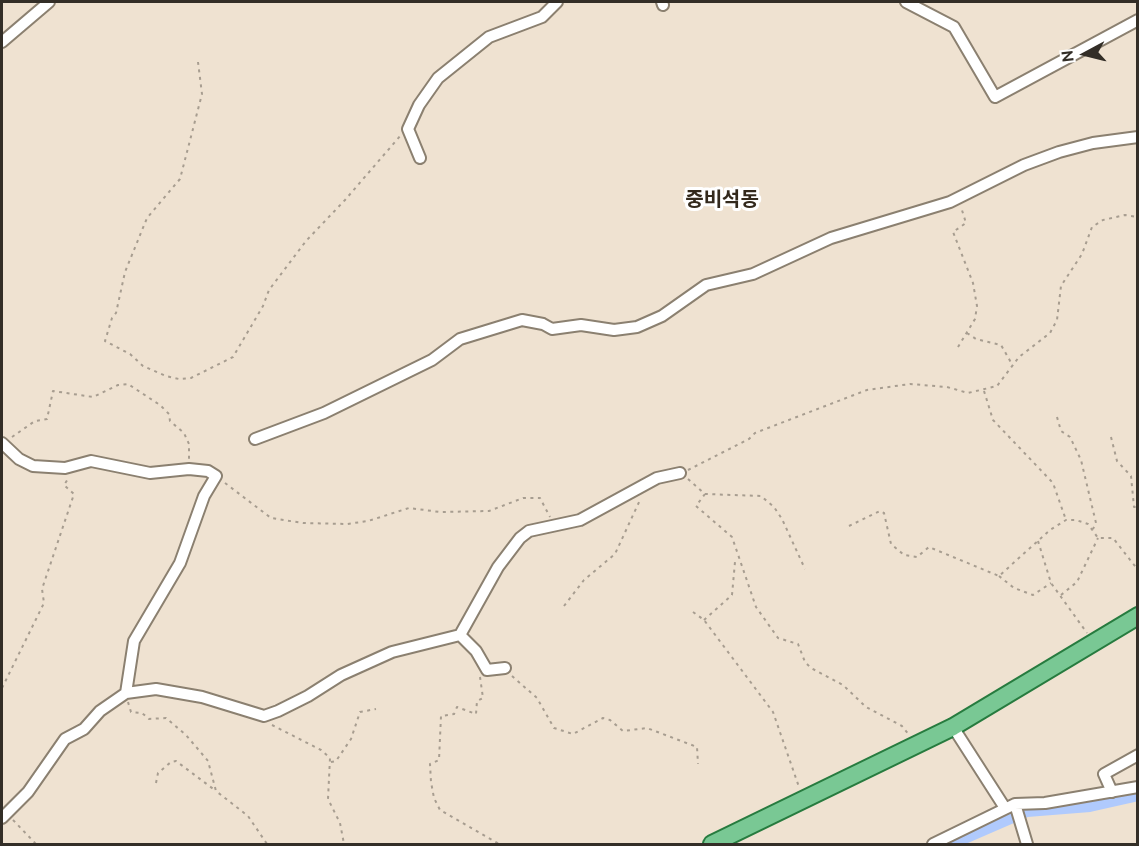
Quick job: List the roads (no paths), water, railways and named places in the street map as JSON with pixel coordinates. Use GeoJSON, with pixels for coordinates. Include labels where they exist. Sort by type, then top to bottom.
{"type":"FeatureCollection","features":[{"type":"Feature","properties":{"kind":"main road"},"geometry":{"type":"LineString","coordinates":[[712,844],[805,801],[953,727],[1137,616]]}},
{"type":"Feature","properties":{"kind":"street"},"geometry":{"type":"LineString","coordinates":[[2,42],[49,2]]}},
{"type":"Feature","properties":{"kind":"street"},"geometry":{"type":"LineString","coordinates":[[420,158],[408,129],[419,105],[438,78],[489,37],[542,17],[557,2]]}},
{"type":"Feature","properties":{"kind":"street"},"geometry":{"type":"LineString","coordinates":[[906,2],[954,27],[995,97],[1137,20]]}},
{"type":"Feature","properties":{"kind":"street"},"geometry":{"type":"LineString","coordinates":[[255,440],[324,413],[432,360],[460,339],[522,320],[543,324],[552,329],[581,325],[614,330],[637,327],[662,316],[706,285],[753,274],[831,238],[958,198],[1024,165],[1059,152],[1094,142],[1137,137]]}},
{"type":"Feature","properties":{"kind":"street"},"geometry":{"type":"LineString","coordinates":[[2,443],[19,459],[33,466],[65,468],[91,461],[150,473],[189,469],[208,471],[216,476],[204,496],[180,563],[134,641],[126,693]]}},
{"type":"Feature","properties":{"kind":"street"},"geometry":{"type":"LineString","coordinates":[[5,816],[28,792],[65,739],[84,729],[100,711],[126,693],[156,689],[179,692],[264,717],[308,696],[341,675],[392,652],[460,635],[498,567],[520,538],[538,528],[580,520],[657,478],[681,473]]}},
{"type":"Feature","properties":{"kind":"street"},"geometry":{"type":"LineString","coordinates":[[460,635],[476,651],[487,670],[505,668]]}},
{"type":"Feature","properties":{"kind":"street"},"geometry":{"type":"LineString","coordinates":[[953,727],[1014,810],[1027,844]]}},
{"type":"Feature","properties":{"kind":"street"},"geometry":{"type":"LineString","coordinates":[[1112,792],[1104,774],[1137,755]]}},
{"type":"Feature","properties":{"kind":"street"},"geometry":{"type":"LineString","coordinates":[[933,844],[1014,810],[1137,787]]}},
{"type":"Feature","properties":{"kind":"waterway"},"geometry":{"type":"LineString","coordinates":[[953,844],[1027,812],[1090,807],[1138,796]]}},
{"type":"Feature","properties":{"kind":"district","name":"중비석동"},"geometry":{"type":"Point","coordinates":[722,199]}}]}
